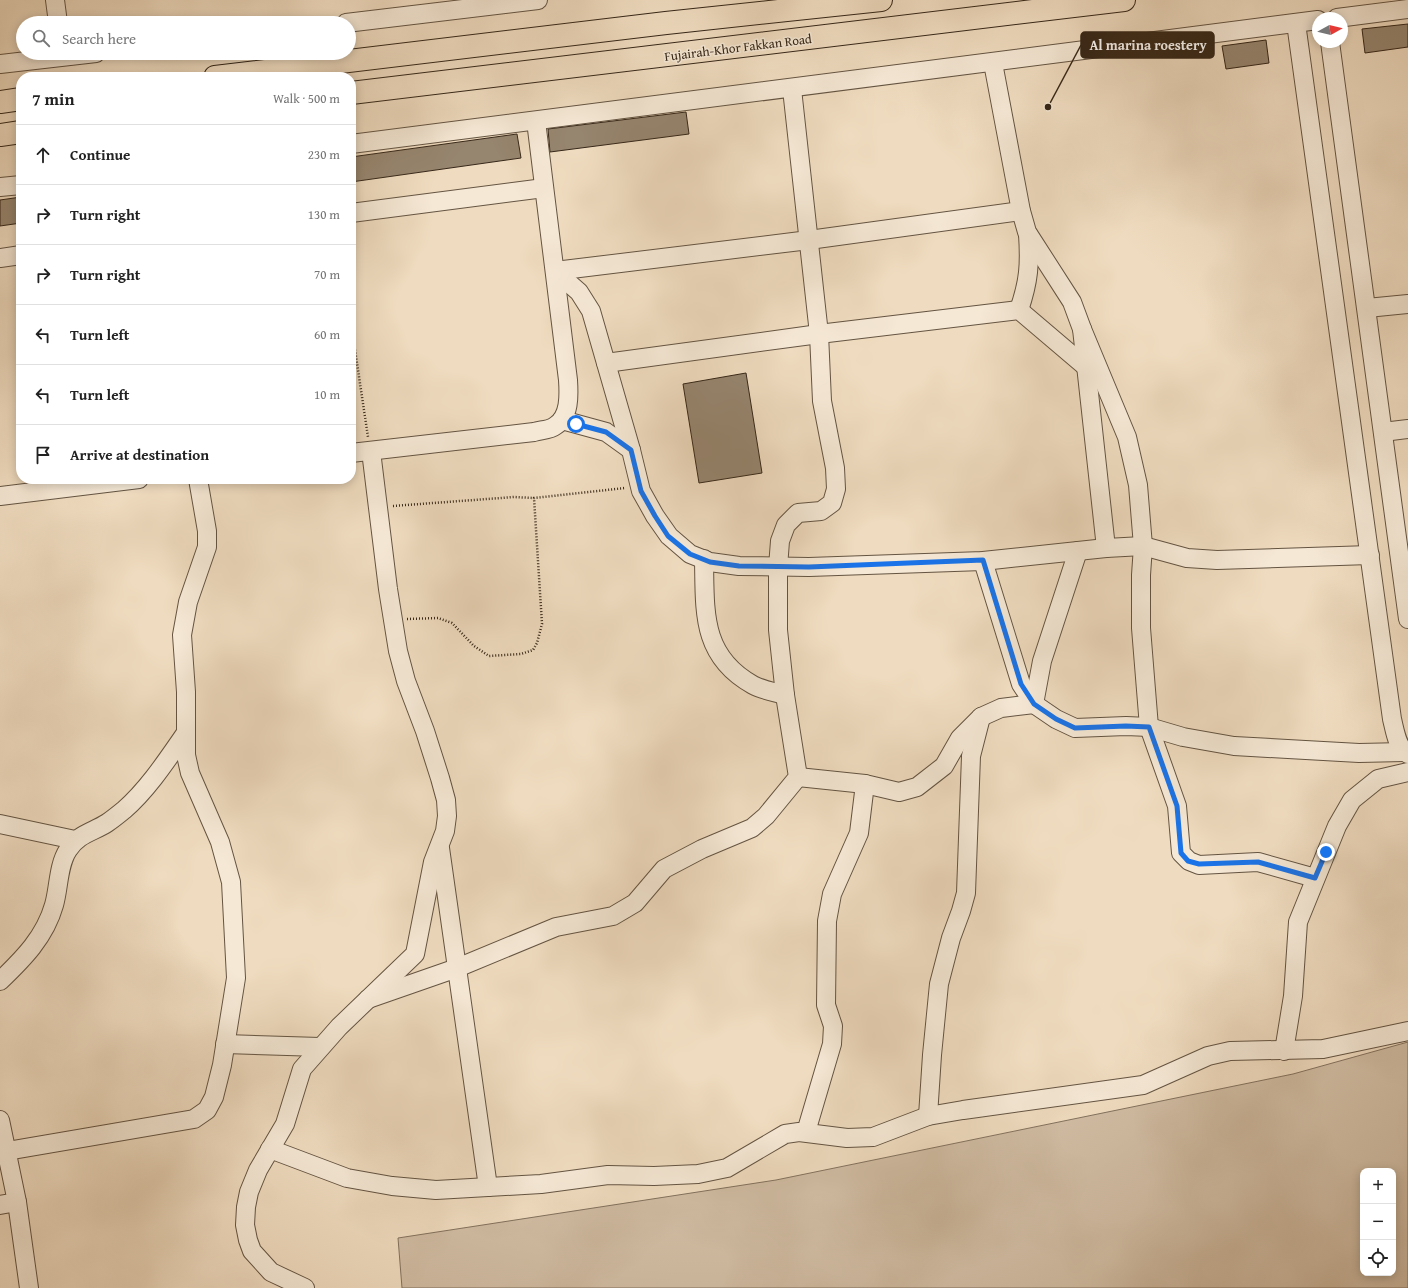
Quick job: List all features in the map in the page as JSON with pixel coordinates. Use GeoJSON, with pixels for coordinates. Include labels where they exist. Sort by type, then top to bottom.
{"type":"FeatureCollection","features":[{"type":"Feature","properties":{"kind":"highway"},"geometry":{"type":"LineString","coordinates":[[258,72],[674,22],[881,0]]}},
{"type":"Feature","properties":{"kind":"highway"},"geometry":{"type":"LineString","coordinates":[[956,21],[960,12],[964,10],[1030,0]]}},
{"type":"Feature","properties":{"kind":"highway","name":"Fujairah-Khor Fakkan Road"},"geometry":{"type":"LineString","coordinates":[[356,92],[1124,0]]}},
{"type":"Feature","properties":{"kind":"highway"},"geometry":{"type":"LineString","coordinates":[[0,102],[16,100]]}},
{"type":"Feature","properties":{"kind":"highway"},"geometry":{"type":"LineString","coordinates":[[0,135],[16,133]]}},
{"type":"Feature","properties":{"kind":"street"},"geometry":{"type":"LineString","coordinates":[[55,0],[57,16]]}},
{"type":"Feature","properties":{"kind":"street"},"geometry":{"type":"LineString","coordinates":[[356,21],[448,5],[538,0]]}},
{"type":"Feature","properties":{"kind":"street"},"geometry":{"type":"LineString","coordinates":[[1348,17],[1408,9]]}},
{"type":"Feature","properties":{"kind":"street"},"geometry":{"type":"LineString","coordinates":[[356,143],[792,89],[1312,21]]}},
{"type":"Feature","properties":{"kind":"street"},"geometry":{"type":"LineString","coordinates":[[1296,23],[1392,719],[1397,740],[1406,753]]}},
{"type":"Feature","properties":{"kind":"street"},"geometry":{"type":"LineString","coordinates":[[1331,48],[1383,432],[1403,548],[1408,619]]}},
{"type":"Feature","properties":{"kind":"street"},"geometry":{"type":"LineString","coordinates":[[0,64],[28,60]]}},
{"type":"Feature","properties":{"kind":"street"},"geometry":{"type":"LineString","coordinates":[[993,63],[1021,211],[1028,232],[1072,302],[1127,436],[1138,485],[1143,546],[1141,575],[1141,628],[1149,727],[1177,806],[1181,853],[1188,861],[1199,864],[1258,862],[1315,878]]}},
{"type":"Feature","properties":{"kind":"street"},"geometry":{"type":"LineString","coordinates":[[368,999],[457,968],[556,927],[614,916],[634,903],[664,869],[702,849],[752,828],[766,816],[798,777],[785,695],[778,630],[778,566],[780,541],[786,525],[798,514],[821,511],[832,503],[836,489],[835,468],[822,401],[818,334],[809,240],[792,89]]}},
{"type":"Feature","properties":{"kind":"street"},"geometry":{"type":"LineString","coordinates":[[356,452],[534,432],[555,427],[562,420],[567,410],[569,397],[568,380],[536,121]]}},
{"type":"Feature","properties":{"kind":"street"},"geometry":{"type":"LineString","coordinates":[[0,187],[16,185]]}},
{"type":"Feature","properties":{"kind":"street"},"geometry":{"type":"LineString","coordinates":[[356,212],[544,188]]}},
{"type":"Feature","properties":{"kind":"street"},"geometry":{"type":"LineString","coordinates":[[555,271],[809,240],[1021,211]]}},
{"type":"Feature","properties":{"kind":"street"},"geometry":{"type":"LineString","coordinates":[[1019,310],[1027,286],[1030,258],[1028,232]]}},
{"type":"Feature","properties":{"kind":"street"},"geometry":{"type":"LineString","coordinates":[[0,258],[16,256]]}},
{"type":"Feature","properties":{"kind":"street"},"geometry":{"type":"LineString","coordinates":[[555,271],[579,292],[591,311],[631,450],[640,487],[655,516],[668,536],[690,554],[704,559],[739,566],[809,567],[983,560],[1106,548],[1143,546],[1188,558],[1217,560],[1370,555]]}},
{"type":"Feature","properties":{"kind":"street"},"geometry":{"type":"LineString","coordinates":[[1367,308],[1408,304]]}},
{"type":"Feature","properties":{"kind":"street"},"geometry":{"type":"LineString","coordinates":[[606,363],[818,334],[1019,310],[1086,367]]}},
{"type":"Feature","properties":{"kind":"street"},"geometry":{"type":"LineString","coordinates":[[1082,329],[1106,548]]}},
{"type":"Feature","properties":{"kind":"street"},"geometry":{"type":"LineString","coordinates":[[562,420],[606,432],[631,450]]}},
{"type":"Feature","properties":{"kind":"street"},"geometry":{"type":"LineString","coordinates":[[1383,432],[1408,428]]}},
{"type":"Feature","properties":{"kind":"street"},"geometry":{"type":"LineString","coordinates":[[305,1288],[271,1272],[256,1258],[248,1240],[245,1226],[246,1207],[249,1192],[258,1170],[285,1124],[302,1070],[320,1047],[415,954],[433,862],[445,831],[447,816],[446,800],[425,731],[406,681],[398,651],[371,451]]}},
{"type":"Feature","properties":{"kind":"street"},"geometry":{"type":"LineString","coordinates":[[0,496],[98,484]]}},
{"type":"Feature","properties":{"kind":"street"},"geometry":{"type":"LineString","coordinates":[[6,1151],[194,1119],[207,1110],[214,1097],[222,1065],[236,978],[231,882],[220,842],[190,773],[185,734],[186,692],[182,635],[188,602],[207,547],[208,531],[199,484]]}},
{"type":"Feature","properties":{"kind":"street"},"geometry":{"type":"LineString","coordinates":[[1034,704],[1042,661],[1078,551]]}},
{"type":"Feature","properties":{"kind":"street"},"geometry":{"type":"LineString","coordinates":[[704,559],[705,602],[708,632],[720,657],[733,672],[754,686],[785,695]]}},
{"type":"Feature","properties":{"kind":"street"},"geometry":{"type":"LineString","coordinates":[[983,560],[1021,684],[1034,704],[1056,719],[1075,728],[1126,726],[1149,727],[1183,736],[1234,746],[1359,753],[1406,753]]}},
{"type":"Feature","properties":{"kind":"street"},"geometry":{"type":"LineString","coordinates":[[798,777],[865,784],[900,792],[917,787],[944,766],[960,738],[981,717],[1001,708],[1034,704]]}},
{"type":"Feature","properties":{"kind":"street"},"geometry":{"type":"LineString","coordinates":[[928,1116],[939,984],[951,938],[966,893],[971,756],[981,717]]}},
{"type":"Feature","properties":{"kind":"street"},"geometry":{"type":"LineString","coordinates":[[0,981],[32,948],[46,928],[54,905],[63,861],[75,840],[87,832],[107,823],[125,808],[148,784],[185,734]]}},
{"type":"Feature","properties":{"kind":"street"},"geometry":{"type":"LineString","coordinates":[[1284,1051],[1293,996],[1298,922],[1337,826],[1352,800],[1378,779],[1408,772]]}},
{"type":"Feature","properties":{"kind":"street"},"geometry":{"type":"LineString","coordinates":[[806,1132],[832,1044],[833,1026],[826,1005],[828,914],[832,894],[859,833],[865,784]]}},
{"type":"Feature","properties":{"kind":"street"},"geometry":{"type":"LineString","coordinates":[[0,824],[75,840]]}},
{"type":"Feature","properties":{"kind":"street"},"geometry":{"type":"LineString","coordinates":[[440,845],[488,1187]]}},
{"type":"Feature","properties":{"kind":"street"},"geometry":{"type":"LineString","coordinates":[[270,1149],[347,1178],[392,1186],[436,1190],[541,1184],[608,1175],[654,1176],[715,1171],[727,1168],[743,1160],[785,1134],[806,1132],[847,1138],[873,1137],[928,1116],[1143,1085],[1202,1058],[1225,1052],[1310,1051],[1336,1048],[1408,1031]]}},
{"type":"Feature","properties":{"kind":"street"},"geometry":{"type":"LineString","coordinates":[[225,1044],[320,1047]]}},
{"type":"Feature","properties":{"kind":"street"},"geometry":{"type":"LineString","coordinates":[[0,1120],[6,1151],[8,1204],[29,1288]]}},
{"type":"Feature","properties":{"kind":"path"},"geometry":{"type":"LineString","coordinates":[[356,355],[371,451]]}},
{"type":"Feature","properties":{"kind":"path"},"geometry":{"type":"LineString","coordinates":[[378,507],[514,497],[534,498],[640,487]]}},
{"type":"Feature","properties":{"kind":"path"},"geometry":{"type":"LineString","coordinates":[[393,620],[438,618],[452,623],[474,646],[489,656],[521,654],[533,650],[537,643],[542,624],[534,498]]}},
{"type":"Feature","properties":{"kind":"shaded area"},"geometry":{"type":"Polygon","coordinates":[[[1408,1042],[1408,1288],[402,1288],[398,1238],[776,1180],[1293,1074],[1408,1042]]]}},
{"type":"Feature","properties":{"kind":"building"},"geometry":{"type":"Polygon","coordinates":[[[1408,24],[1408,47],[1365,53],[1362,29],[1408,24]]]}},
{"type":"Feature","properties":{"kind":"building"},"geometry":{"type":"Polygon","coordinates":[[[1266,40],[1269,63],[1226,69],[1222,46],[1266,40]]]}},
{"type":"Feature","properties":{"kind":"building"},"geometry":{"type":"Polygon","coordinates":[[[686,112],[689,134],[550,152],[548,129],[686,112]]]}},
{"type":"Feature","properties":{"kind":"building"},"geometry":{"type":"Polygon","coordinates":[[[517,134],[521,158],[356,181],[356,156],[517,134]]]}},
{"type":"Feature","properties":{"kind":"building"},"geometry":{"type":"Polygon","coordinates":[[[16,198],[16,224],[0,226],[0,200],[16,198]]]}},
{"type":"Feature","properties":{"kind":"building"},"geometry":{"type":"Polygon","coordinates":[[[746,373],[762,473],[699,483],[683,384],[746,373]]]}},
{"type":"Feature","properties":{"kind":"place","name":"Al marina roestery"},"geometry":{"type":"Point","coordinates":[1048,107]}},
{"type":"Feature","properties":{"kind":"route"},"geometry":{"type":"LineString","coordinates":[[576,424],[606,432],[631,450],[641,491],[668,536],[690,554],[710,562],[739,566],[809,567],[983,560],[1021,684],[1034,704],[1056,719],[1075,728],[1126,726],[1149,727],[1164,773],[1177,806],[1181,853],[1188,861],[1199,864],[1213,862],[1258,862],[1315,878],[1326,852]]}}]}
